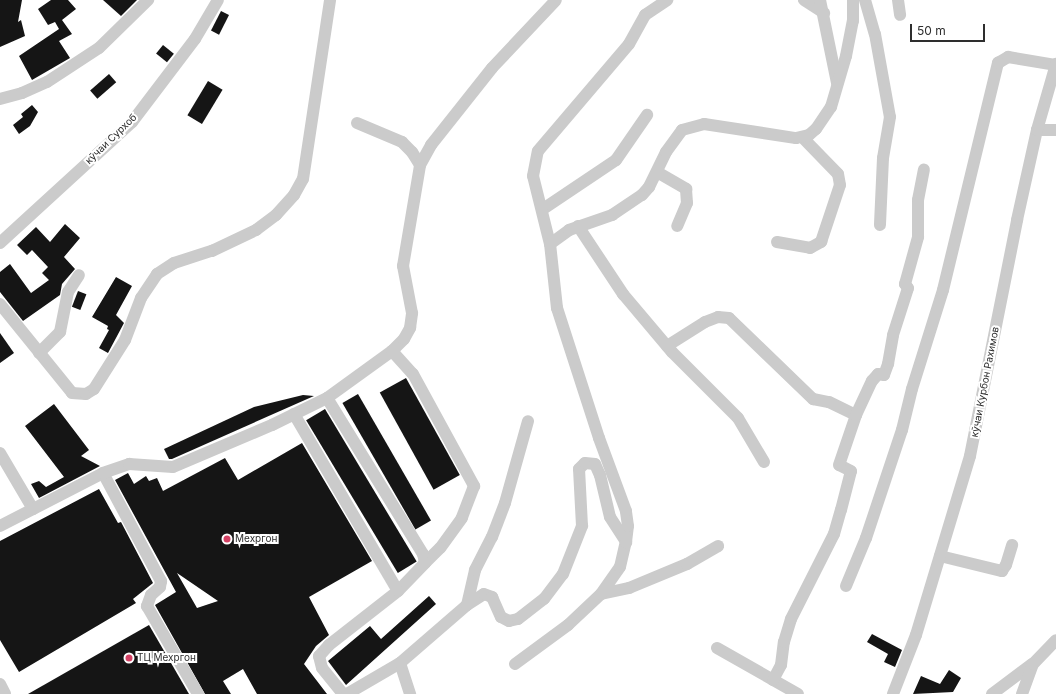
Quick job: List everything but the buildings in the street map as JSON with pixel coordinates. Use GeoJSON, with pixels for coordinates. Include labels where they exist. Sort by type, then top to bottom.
{"type":"FeatureCollection","features":[{"type":"Feature","properties":{"kind":"street"},"geometry":{"type":"LineString","coordinates":[[0,99],[22,94],[47,82],[99,48],[148,0]]}},
{"type":"Feature","properties":{"kind":"street","name":"кӯчаи Сурхоб"},"geometry":{"type":"LineString","coordinates":[[0,243],[132,122],[195,39],[218,0]]}},
{"type":"Feature","properties":{"kind":"street"},"geometry":{"type":"LineString","coordinates":[[0,304],[72,393],[86,394],[94,389],[125,340],[141,298],[156,274],[174,263],[212,251],[256,230],[276,215],[294,195],[303,179],[330,0]]}},
{"type":"Feature","properties":{"kind":"street"},"geometry":{"type":"LineString","coordinates":[[0,526],[103,472],[129,464],[173,467],[294,414],[327,398],[392,351],[404,339],[410,328],[412,313],[403,266],[420,165],[431,145],[492,68],[556,0]]}},
{"type":"Feature","properties":{"kind":"street"},"geometry":{"type":"LineString","coordinates":[[515,664],[568,625],[601,594],[620,567],[628,526],[626,511],[599,438],[557,308],[550,244],[533,176],[538,151],[629,44],[639,23],[667,0]]}},
{"type":"Feature","properties":{"kind":"street"},"geometry":{"type":"LineString","coordinates":[[804,0],[824,13]]}},
{"type":"Feature","properties":{"kind":"street"},"geometry":{"type":"LineString","coordinates":[[820,0],[824,13],[838,85]]}},
{"type":"Feature","properties":{"kind":"street"},"geometry":{"type":"LineString","coordinates":[[803,138],[822,123],[831,107],[838,85],[853,21],[853,0]]}},
{"type":"Feature","properties":{"kind":"street"},"geometry":{"type":"LineString","coordinates":[[865,0],[875,34],[890,117],[883,158],[880,225]]}},
{"type":"Feature","properties":{"kind":"street"},"geometry":{"type":"LineString","coordinates":[[898,0],[900,15]]}},
{"type":"Feature","properties":{"kind":"street"},"geometry":{"type":"LineString","coordinates":[[846,586],[866,538],[902,430],[912,389],[943,290],[998,63],[1008,57],[1056,65]]}},
{"type":"Feature","properties":{"kind":"street","name":"кӯчаи Курбон Рахимов"},"geometry":{"type":"LineString","coordinates":[[893,694],[916,635],[970,456],[1037,130],[1056,65]]}},
{"type":"Feature","properties":{"kind":"street"},"geometry":{"type":"LineString","coordinates":[[542,209],[616,160],[648,115]]}},
{"type":"Feature","properties":{"kind":"street"},"geometry":{"type":"LineString","coordinates":[[357,123],[402,142],[412,152],[420,165]]}},
{"type":"Feature","properties":{"kind":"street"},"geometry":{"type":"LineString","coordinates":[[550,244],[578,226],[612,215],[625,207],[649,187],[676,136],[692,126],[704,124],[740,132],[803,138],[838,174],[840,185],[821,242],[810,248],[777,242]]}},
{"type":"Feature","properties":{"kind":"street"},"geometry":{"type":"LineString","coordinates":[[1037,130],[1056,130]]}},
{"type":"Feature","properties":{"kind":"street"},"geometry":{"type":"LineString","coordinates":[[773,680],[781,665],[784,642],[790,619],[834,534],[842,510],[851,471],[839,465],[856,415],[872,381],[878,374],[884,375],[888,364],[892,335],[908,288],[905,284],[918,237],[918,200],[924,170]]}},
{"type":"Feature","properties":{"kind":"street"},"geometry":{"type":"LineString","coordinates":[[657,172],[686,189],[686,203],[677,226]]}},
{"type":"Feature","properties":{"kind":"street"},"geometry":{"type":"LineString","coordinates":[[578,226],[623,294],[667,346],[738,418],[764,462]]}},
{"type":"Feature","properties":{"kind":"street"},"geometry":{"type":"LineString","coordinates":[[39,353],[60,332],[68,292],[79,275]]}},
{"type":"Feature","properties":{"kind":"street"},"geometry":{"type":"LineString","coordinates":[[667,346],[705,322],[718,316],[729,318],[813,399],[828,402],[856,415]]}},
{"type":"Feature","properties":{"kind":"street"},"geometry":{"type":"LineString","coordinates":[[343,694],[322,668],[319,656],[329,645],[398,591],[440,548],[462,518],[474,486],[413,374],[392,351]]}},
{"type":"Feature","properties":{"kind":"street"},"geometry":{"type":"LineString","coordinates":[[327,398],[423,554],[424,563]]}},
{"type":"Feature","properties":{"kind":"street"},"geometry":{"type":"LineString","coordinates":[[294,414],[398,591]]}},
{"type":"Feature","properties":{"kind":"street"},"geometry":{"type":"LineString","coordinates":[[467,605],[475,570],[492,538],[505,503],[528,421]]}},
{"type":"Feature","properties":{"kind":"street"},"geometry":{"type":"LineString","coordinates":[[0,453],[33,509]]}},
{"type":"Feature","properties":{"kind":"street"},"geometry":{"type":"LineString","coordinates":[[347,694],[400,663],[467,605],[488,594],[501,617],[509,621],[518,619],[544,599],[563,574],[582,526],[579,469],[585,462],[595,464],[600,475],[610,517],[626,542]]}},
{"type":"Feature","properties":{"kind":"street"},"geometry":{"type":"LineString","coordinates":[[103,472],[161,581],[160,587],[151,595],[147,606],[198,694]]}},
{"type":"Feature","properties":{"kind":"street"},"geometry":{"type":"LineString","coordinates":[[940,556],[1002,571],[1006,565],[1012,545]]}},
{"type":"Feature","properties":{"kind":"street"},"geometry":{"type":"LineString","coordinates":[[601,594],[637,585],[687,564],[718,546]]}},
{"type":"Feature","properties":{"kind":"street"},"geometry":{"type":"LineString","coordinates":[[992,694],[1033,664],[1056,640]]}},
{"type":"Feature","properties":{"kind":"street"},"geometry":{"type":"LineString","coordinates":[[717,648],[798,694]]}},
{"type":"Feature","properties":{"kind":"street"},"geometry":{"type":"LineString","coordinates":[[400,663],[410,694]]}},
{"type":"Feature","properties":{"kind":"street"},"geometry":{"type":"LineString","coordinates":[[1022,694],[1033,664]]}},
{"type":"Feature","properties":{"kind":"street"},"geometry":{"type":"LineString","coordinates":[[0,684],[6,694]]}},
{"type":"Feature","properties":{"kind":"place","name":"Мехргон"},"geometry":{"type":"Point","coordinates":[227,539]}},
{"type":"Feature","properties":{"kind":"place","name":"ТЦ Мехргон"},"geometry":{"type":"Point","coordinates":[129,658]}}]}
